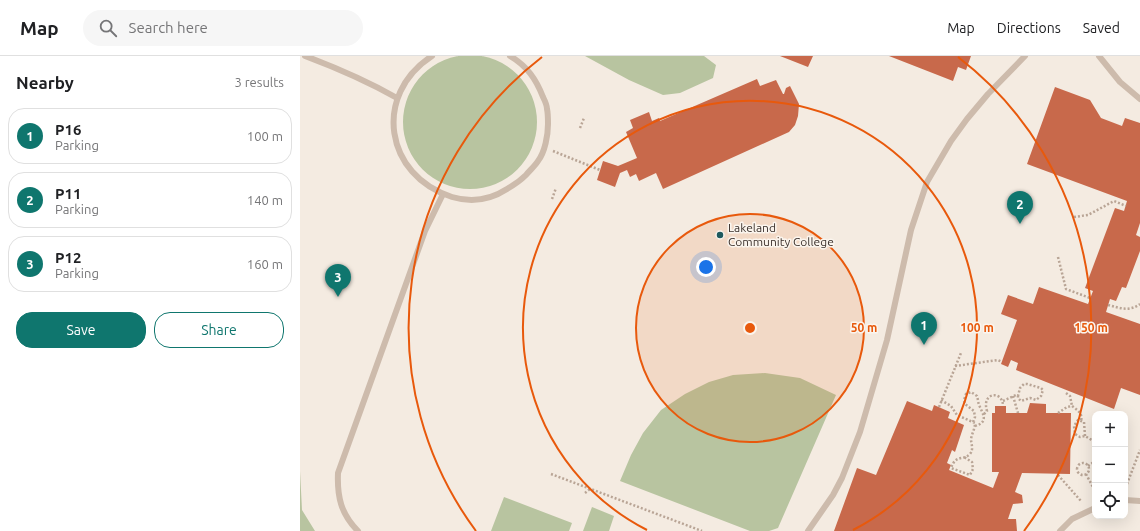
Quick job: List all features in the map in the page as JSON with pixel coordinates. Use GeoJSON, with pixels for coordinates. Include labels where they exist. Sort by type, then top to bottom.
{"type":"FeatureCollection","features":[{"type":"Feature","properties":{"kind":"lane"},"geometry":{"type":"LineString","coordinates":[[305,56],[353,75],[397,98]]}},
{"type":"Feature","properties":{"kind":"lane"},"geometry":{"type":"LineString","coordinates":[[432,56],[412,72],[403,84],[397,98],[393,112],[396,142],[401,155],[418,178],[443,194],[468,200],[480,200],[497,195],[520,181],[539,161],[548,134],[547,107],[537,81],[518,61],[510,56]]}},
{"type":"Feature","properties":{"kind":"lane"},"geometry":{"type":"LineString","coordinates":[[808,531],[834,495],[860,432],[887,340],[911,230],[927,182],[951,141],[967,119],[992,89],[1025,56]]}},
{"type":"Feature","properties":{"kind":"lane"},"geometry":{"type":"LineString","coordinates":[[1099,56],[1120,82],[1140,99]]}},
{"type":"Feature","properties":{"kind":"lane"},"geometry":{"type":"LineString","coordinates":[[358,531],[346,516],[340,504],[337,490],[338,473],[425,231],[443,194]]}},
{"type":"Feature","properties":{"kind":"lane"},"geometry":{"type":"LineString","coordinates":[[1128,500],[1140,501]]}},
{"type":"Feature","properties":{"kind":"lane"},"geometry":{"type":"LineString","coordinates":[[1060,531],[1072,519],[1092,509]]}},
{"type":"Feature","properties":{"kind":"path"},"geometry":{"type":"LineString","coordinates":[[580,128],[584,118]]}},
{"type":"Feature","properties":{"kind":"path"},"geometry":{"type":"LineString","coordinates":[[552,151],[600,170]]}},
{"type":"Feature","properties":{"kind":"path"},"geometry":{"type":"LineString","coordinates":[[552,199],[556,188]]}},
{"type":"Feature","properties":{"kind":"path"},"geometry":{"type":"LineString","coordinates":[[1074,217],[1088,215],[1114,202],[1126,206]]}},
{"type":"Feature","properties":{"kind":"path"},"geometry":{"type":"LineString","coordinates":[[1058,257],[1066,289],[1090,298]]}},
{"type":"Feature","properties":{"kind":"path"},"geometry":{"type":"LineString","coordinates":[[1108,305],[1124,310],[1134,308],[1140,304]]}},
{"type":"Feature","properties":{"kind":"path"},"geometry":{"type":"LineString","coordinates":[[939,407],[961,353]]}},
{"type":"Feature","properties":{"kind":"path"},"geometry":{"type":"LineString","coordinates":[[955,366],[998,360],[1002,362]]}},
{"type":"Feature","properties":{"kind":"path"},"geometry":{"type":"LineString","coordinates":[[1024,384],[1041,388],[1043,390],[1041,396],[1036,400],[1030,398],[1021,401],[1018,396],[1020,388],[1024,384]]}},
{"type":"Feature","properties":{"kind":"path"},"geometry":{"type":"LineString","coordinates":[[975,426],[973,422],[975,417],[974,411],[965,404],[964,400],[964,397],[968,392],[974,393],[977,396],[979,405],[984,414]]}},
{"type":"Feature","properties":{"kind":"path"},"geometry":{"type":"LineString","coordinates":[[1066,394],[1070,396],[1072,406],[1080,413],[1082,417],[1082,421],[1084,422],[1085,426],[1085,436]]}},
{"type":"Feature","properties":{"kind":"path"},"geometry":{"type":"LineString","coordinates":[[964,457],[972,462],[973,469],[970,475],[951,468],[954,462],[959,458],[970,454],[973,447],[971,438],[975,426],[981,423],[984,414],[987,411],[985,403],[988,397],[995,395],[1001,398],[1003,401],[1003,406]]}},
{"type":"Feature","properties":{"kind":"path"},"geometry":{"type":"LineString","coordinates":[[1003,401],[1013,396],[1018,396]]}},
{"type":"Feature","properties":{"kind":"path"},"geometry":{"type":"LineString","coordinates":[[1013,396],[1018,413]]}},
{"type":"Feature","properties":{"kind":"path"},"geometry":{"type":"LineString","coordinates":[[941,400],[949,404],[957,415],[967,421],[973,422]]}},
{"type":"Feature","properties":{"kind":"path"},"geometry":{"type":"LineString","coordinates":[[1058,413],[1067,407],[1072,406]]}},
{"type":"Feature","properties":{"kind":"path"},"geometry":{"type":"LineString","coordinates":[[1082,421],[1078,420],[1074,426],[1077,436],[1085,436],[1092,440]]}},
{"type":"Feature","properties":{"kind":"path"},"geometry":{"type":"LineString","coordinates":[[1127,483],[1140,450]]}},
{"type":"Feature","properties":{"kind":"path"},"geometry":{"type":"LineString","coordinates":[[1086,474],[1083,475],[1079,473],[1077,470],[1078,466],[1084,463],[1088,466]]}},
{"type":"Feature","properties":{"kind":"path"},"geometry":{"type":"LineString","coordinates":[[1088,466],[1092,463]]}},
{"type":"Feature","properties":{"kind":"path"},"geometry":{"type":"LineString","coordinates":[[1086,474],[1089,471],[1088,466]]}},
{"type":"Feature","properties":{"kind":"path"},"geometry":{"type":"LineString","coordinates":[[551,474],[702,531]]}},
{"type":"Feature","properties":{"kind":"path"},"geometry":{"type":"LineString","coordinates":[[1086,474],[1092,485]]}},
{"type":"Feature","properties":{"kind":"path"},"geometry":{"type":"LineString","coordinates":[[1058,475],[1081,501]]}},
{"type":"Feature","properties":{"kind":"path"},"geometry":{"type":"LineString","coordinates":[[584,493],[590,489]]}},
{"type":"Feature","properties":{"kind":"green space"},"geometry":{"type":"Polygon","coordinates":[[[463,55],[477,55],[496,60],[518,74],[532,96],[536,109],[536,135],[532,148],[518,170],[496,184],[477,189],[463,189],[444,184],[422,170],[408,148],[403,129],[403,115],[408,96],[422,74],[444,60],[463,55]]]}},
{"type":"Feature","properties":{"kind":"green space"},"geometry":{"type":"Polygon","coordinates":[[[585,56],[704,56],[716,65],[713,78],[680,93],[663,95],[629,80],[585,56]]]}},
{"type":"Feature","properties":{"kind":"green space"},"geometry":{"type":"Polygon","coordinates":[[[765,373],[800,378],[836,395],[778,528],[769,531],[750,531],[620,481],[631,455],[643,433],[661,410],[685,394],[709,382],[733,375],[765,373]]]}},
{"type":"Feature","properties":{"kind":"green space"},"geometry":{"type":"Polygon","coordinates":[[[300,471],[302,510],[315,531],[300,531],[300,471]]]}},
{"type":"Feature","properties":{"kind":"green space"},"geometry":{"type":"Polygon","coordinates":[[[504,497],[572,523],[569,531],[491,531],[504,497]]]}},
{"type":"Feature","properties":{"kind":"green space"},"geometry":{"type":"Polygon","coordinates":[[[592,507],[614,516],[609,531],[583,531],[592,507]]]}},
{"type":"Feature","properties":{"kind":"building"},"geometry":{"type":"Polygon","coordinates":[[[780,56],[813,56],[808,67],[780,56]]]}},
{"type":"Feature","properties":{"kind":"building"},"geometry":{"type":"Polygon","coordinates":[[[889,56],[971,56],[966,70],[958,67],[953,81],[889,56]]]}},
{"type":"Feature","properties":{"kind":"building"},"geometry":{"type":"Polygon","coordinates":[[[757,79],[760,86],[776,80],[783,94],[786,88],[790,86],[799,104],[798,116],[795,125],[789,132],[663,189],[656,173],[639,181],[636,174],[630,177],[627,170],[620,173],[615,187],[597,180],[603,161],[618,166],[637,158],[626,132],[633,128],[630,120],[649,112],[652,121],[659,118],[660,121],[757,79]]]}},
{"type":"Feature","properties":{"kind":"building"},"geometry":{"type":"Polygon","coordinates":[[[1055,87],[1090,100],[1101,118],[1122,126],[1125,118],[1140,123],[1140,223],[1136,235],[1140,237],[1140,251],[1126,288],[1122,287],[1116,301],[1110,299],[1106,312],[1140,324],[1140,395],[1121,388],[1114,409],[1016,370],[1018,363],[1011,360],[1008,367],[1001,364],[1017,320],[1001,314],[1008,295],[1033,304],[1039,287],[1088,304],[1093,291],[1085,288],[1115,208],[1124,211],[1127,201],[1027,164],[1055,87]]]}},
{"type":"Feature","properties":{"kind":"building"},"geometry":{"type":"Polygon","coordinates":[[[907,401],[932,411],[934,405],[950,412],[948,418],[964,425],[955,452],[952,450],[947,463],[951,465],[949,470],[993,488],[999,472],[992,472],[992,413],[995,413],[995,406],[1006,406],[1006,413],[1027,413],[1030,403],[1046,404],[1046,413],[1071,413],[1070,474],[1022,473],[1015,492],[1022,495],[1023,503],[1013,504],[1008,519],[1016,519],[1017,531],[834,531],[857,468],[876,475],[907,401]]]}},
{"type":"Feature","properties":{"kind":"place","name":"P11"},"geometry":{"type":"Point","coordinates":[1020,224]}},
{"type":"Feature","properties":{"kind":"place","name":"Lakeland Community College"},"geometry":{"type":"Point","coordinates":[720,235]}},
{"type":"Feature","properties":{"kind":"place","name":"P12"},"geometry":{"type":"Point","coordinates":[338,297]}},
{"type":"Feature","properties":{"kind":"place","name":"P16"},"geometry":{"type":"Point","coordinates":[924,345]}}]}
